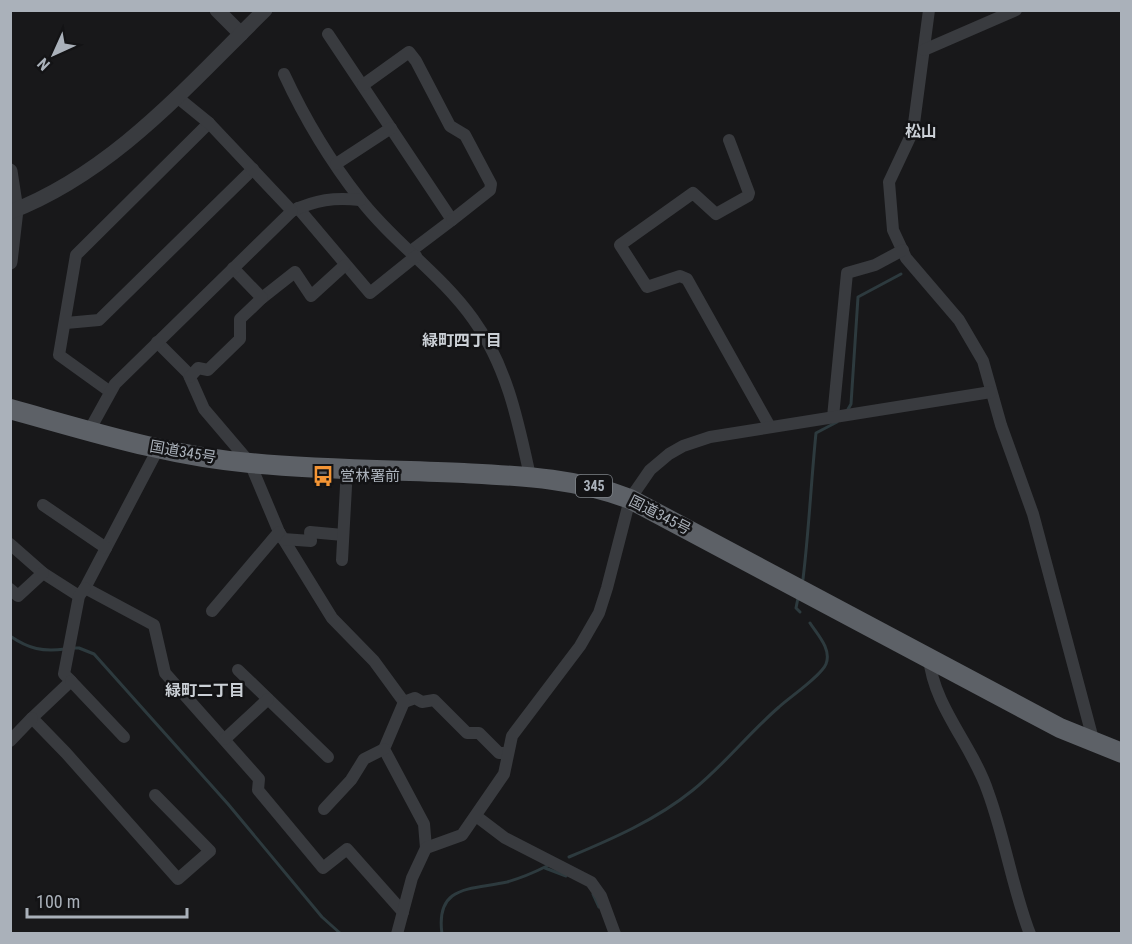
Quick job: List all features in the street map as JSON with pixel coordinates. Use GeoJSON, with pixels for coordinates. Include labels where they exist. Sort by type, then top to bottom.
{"type":"FeatureCollection","features":[{"type":"Feature","properties":{"kind":"highway","name":"国道345号"},"geometry":{"type":"LineString","coordinates":[[10,409],[158,449],[250,463],[530,476],[581,483],[630,498],[1060,728],[1122,753]]}},
{"type":"Feature","properties":{"kind":"street"},"geometry":{"type":"LineString","coordinates":[[217,10],[241,34]]}},
{"type":"Feature","properties":{"kind":"street"},"geometry":{"type":"LineString","coordinates":[[13,211],[80,178],[104,162],[177,97],[265,10]]}},
{"type":"Feature","properties":{"kind":"street"},"geometry":{"type":"LineString","coordinates":[[929,10],[913,131],[889,182],[893,230],[906,258],[959,320],[983,361],[991,392],[1032,514],[1094,743]]}},
{"type":"Feature","properties":{"kind":"street"},"geometry":{"type":"LineString","coordinates":[[924,50],[1016,10]]}},
{"type":"Feature","properties":{"kind":"street"},"geometry":{"type":"LineString","coordinates":[[328,34],[452,220]]}},
{"type":"Feature","properties":{"kind":"street"},"geometry":{"type":"LineString","coordinates":[[177,97],[209,123],[295,209],[370,293],[452,220],[490,190],[490,184],[465,135],[450,126],[409,52],[363,85]]}},
{"type":"Feature","properties":{"kind":"street"},"geometry":{"type":"LineString","coordinates":[[284,74],[296,100],[360,200],[473,318],[493,353],[517,412],[530,476]]}},
{"type":"Feature","properties":{"kind":"street"},"geometry":{"type":"LineString","coordinates":[[110,391],[59,355],[76,255],[209,123]]}},
{"type":"Feature","properties":{"kind":"street"},"geometry":{"type":"LineString","coordinates":[[336,164],[391,128]]}},
{"type":"Feature","properties":{"kind":"street"},"geometry":{"type":"LineString","coordinates":[[729,140],[749,193],[748,196],[716,214],[693,193],[620,245],[647,287],[680,276],[687,279],[770,428]]}},
{"type":"Feature","properties":{"kind":"street"},"geometry":{"type":"LineString","coordinates":[[66,323],[99,320],[253,169]]}},
{"type":"Feature","properties":{"kind":"street"},"geometry":{"type":"LineString","coordinates":[[10,171],[13,211],[10,262]]}},
{"type":"Feature","properties":{"kind":"street"},"geometry":{"type":"LineString","coordinates":[[89,431],[110,391],[157,342],[295,209],[326,199],[360,200]]}},
{"type":"Feature","properties":{"kind":"street"},"geometry":{"type":"LineString","coordinates":[[832,417],[847,273],[875,265],[903,250]]}},
{"type":"Feature","properties":{"kind":"street"},"geometry":{"type":"LineString","coordinates":[[190,377],[198,368],[208,370],[240,339],[240,319],[295,272],[311,296],[345,265]]}},
{"type":"Feature","properties":{"kind":"street"},"geometry":{"type":"LineString","coordinates":[[233,268],[262,298]]}},
{"type":"Feature","properties":{"kind":"street"},"geometry":{"type":"LineString","coordinates":[[157,342],[190,377],[204,409],[250,463],[281,536],[332,618],[374,661],[404,702]]}},
{"type":"Feature","properties":{"kind":"street"},"geometry":{"type":"LineString","coordinates":[[426,848],[462,835],[504,774],[512,736],[580,646],[598,614],[630,498],[650,470],[683,446],[710,437],[991,392]]}},
{"type":"Feature","properties":{"kind":"street"},"geometry":{"type":"LineString","coordinates":[[124,737],[64,674],[82,592],[158,449]]}},
{"type":"Feature","properties":{"kind":"street"},"geometry":{"type":"LineString","coordinates":[[342,560],[346,468]]}},
{"type":"Feature","properties":{"kind":"street"},"geometry":{"type":"LineString","coordinates":[[43,505],[106,548]]}},
{"type":"Feature","properties":{"kind":"street"},"geometry":{"type":"LineString","coordinates":[[281,536],[310,541],[310,532],[343,535]]}},
{"type":"Feature","properties":{"kind":"street"},"geometry":{"type":"LineString","coordinates":[[212,611],[281,536]]}},
{"type":"Feature","properties":{"kind":"street"},"geometry":{"type":"LineString","coordinates":[[10,544],[43,573],[154,625],[165,673],[259,779],[258,790],[323,868],[347,849],[403,912]]}},
{"type":"Feature","properties":{"kind":"street"},"geometry":{"type":"LineString","coordinates":[[10,589],[18,596],[43,573]]}},
{"type":"Feature","properties":{"kind":"street"},"geometry":{"type":"LineString","coordinates":[[929,657],[933,681],[988,790],[1020,907],[1030,933]]}},
{"type":"Feature","properties":{"kind":"street"},"geometry":{"type":"LineString","coordinates":[[238,670],[328,757]]}},
{"type":"Feature","properties":{"kind":"street"},"geometry":{"type":"LineString","coordinates":[[10,741],[71,681]]}},
{"type":"Feature","properties":{"kind":"street"},"geometry":{"type":"LineString","coordinates":[[324,809],[351,780],[364,759],[384,749],[404,702],[415,698],[422,702],[434,700],[467,733],[480,734],[499,753],[508,753]]}},
{"type":"Feature","properties":{"kind":"street"},"geometry":{"type":"LineString","coordinates":[[225,739],[267,699]]}},
{"type":"Feature","properties":{"kind":"street"},"geometry":{"type":"LineString","coordinates":[[32,718],[178,879],[210,851],[156,795]]}},
{"type":"Feature","properties":{"kind":"street"},"geometry":{"type":"LineString","coordinates":[[384,749],[424,824],[426,848],[412,878],[397,933]]}},
{"type":"Feature","properties":{"kind":"street"},"geometry":{"type":"LineString","coordinates":[[476,816],[505,838],[591,882],[602,896],[615,933]]}},
{"type":"Feature","properties":{"kind":"waterway"},"geometry":{"type":"LineString","coordinates":[[847,411],[851,404],[858,297],[901,274]]}},
{"type":"Feature","properties":{"kind":"waterway"},"geometry":{"type":"LineString","coordinates":[[803,579],[816,433],[837,422]]}},
{"type":"Feature","properties":{"kind":"waterway"},"geometry":{"type":"LineString","coordinates":[[798,598],[796,608],[800,612]]}},
{"type":"Feature","properties":{"kind":"waterway"},"geometry":{"type":"LineString","coordinates":[[569,857],[633,828],[679,801],[715,770],[768,717],[818,674],[826,664],[827,653],[823,642],[810,623]]}},
{"type":"Feature","properties":{"kind":"waterway"},"geometry":{"type":"LineString","coordinates":[[10,636],[36,648],[65,649]]}},
{"type":"Feature","properties":{"kind":"waterway"},"geometry":{"type":"LineString","coordinates":[[72,648],[79,648],[94,654],[228,804],[322,917],[341,934]]}},
{"type":"Feature","properties":{"kind":"waterway"},"geometry":{"type":"LineString","coordinates":[[442,934],[441,918],[444,906],[459,892],[507,882],[547,866]]}},
{"type":"Feature","properties":{"kind":"waterway"},"geometry":{"type":"LineString","coordinates":[[545,868],[566,876]]}},
{"type":"Feature","properties":{"kind":"waterway"},"geometry":{"type":"LineString","coordinates":[[593,894],[599,907]]}},
{"type":"Feature","properties":{"kind":"place","name":"営林署前"},"geometry":{"type":"Point","coordinates":[323,476]}},
{"type":"Feature","properties":{"kind":"district","name":"松山"},"geometry":{"type":"Point","coordinates":[921,131]}},
{"type":"Feature","properties":{"kind":"district","name":"緑町四丁目"},"geometry":{"type":"Point","coordinates":[462,340]}},
{"type":"Feature","properties":{"kind":"district","name":"緑町二丁目"},"geometry":{"type":"Point","coordinates":[205,690]}}]}
